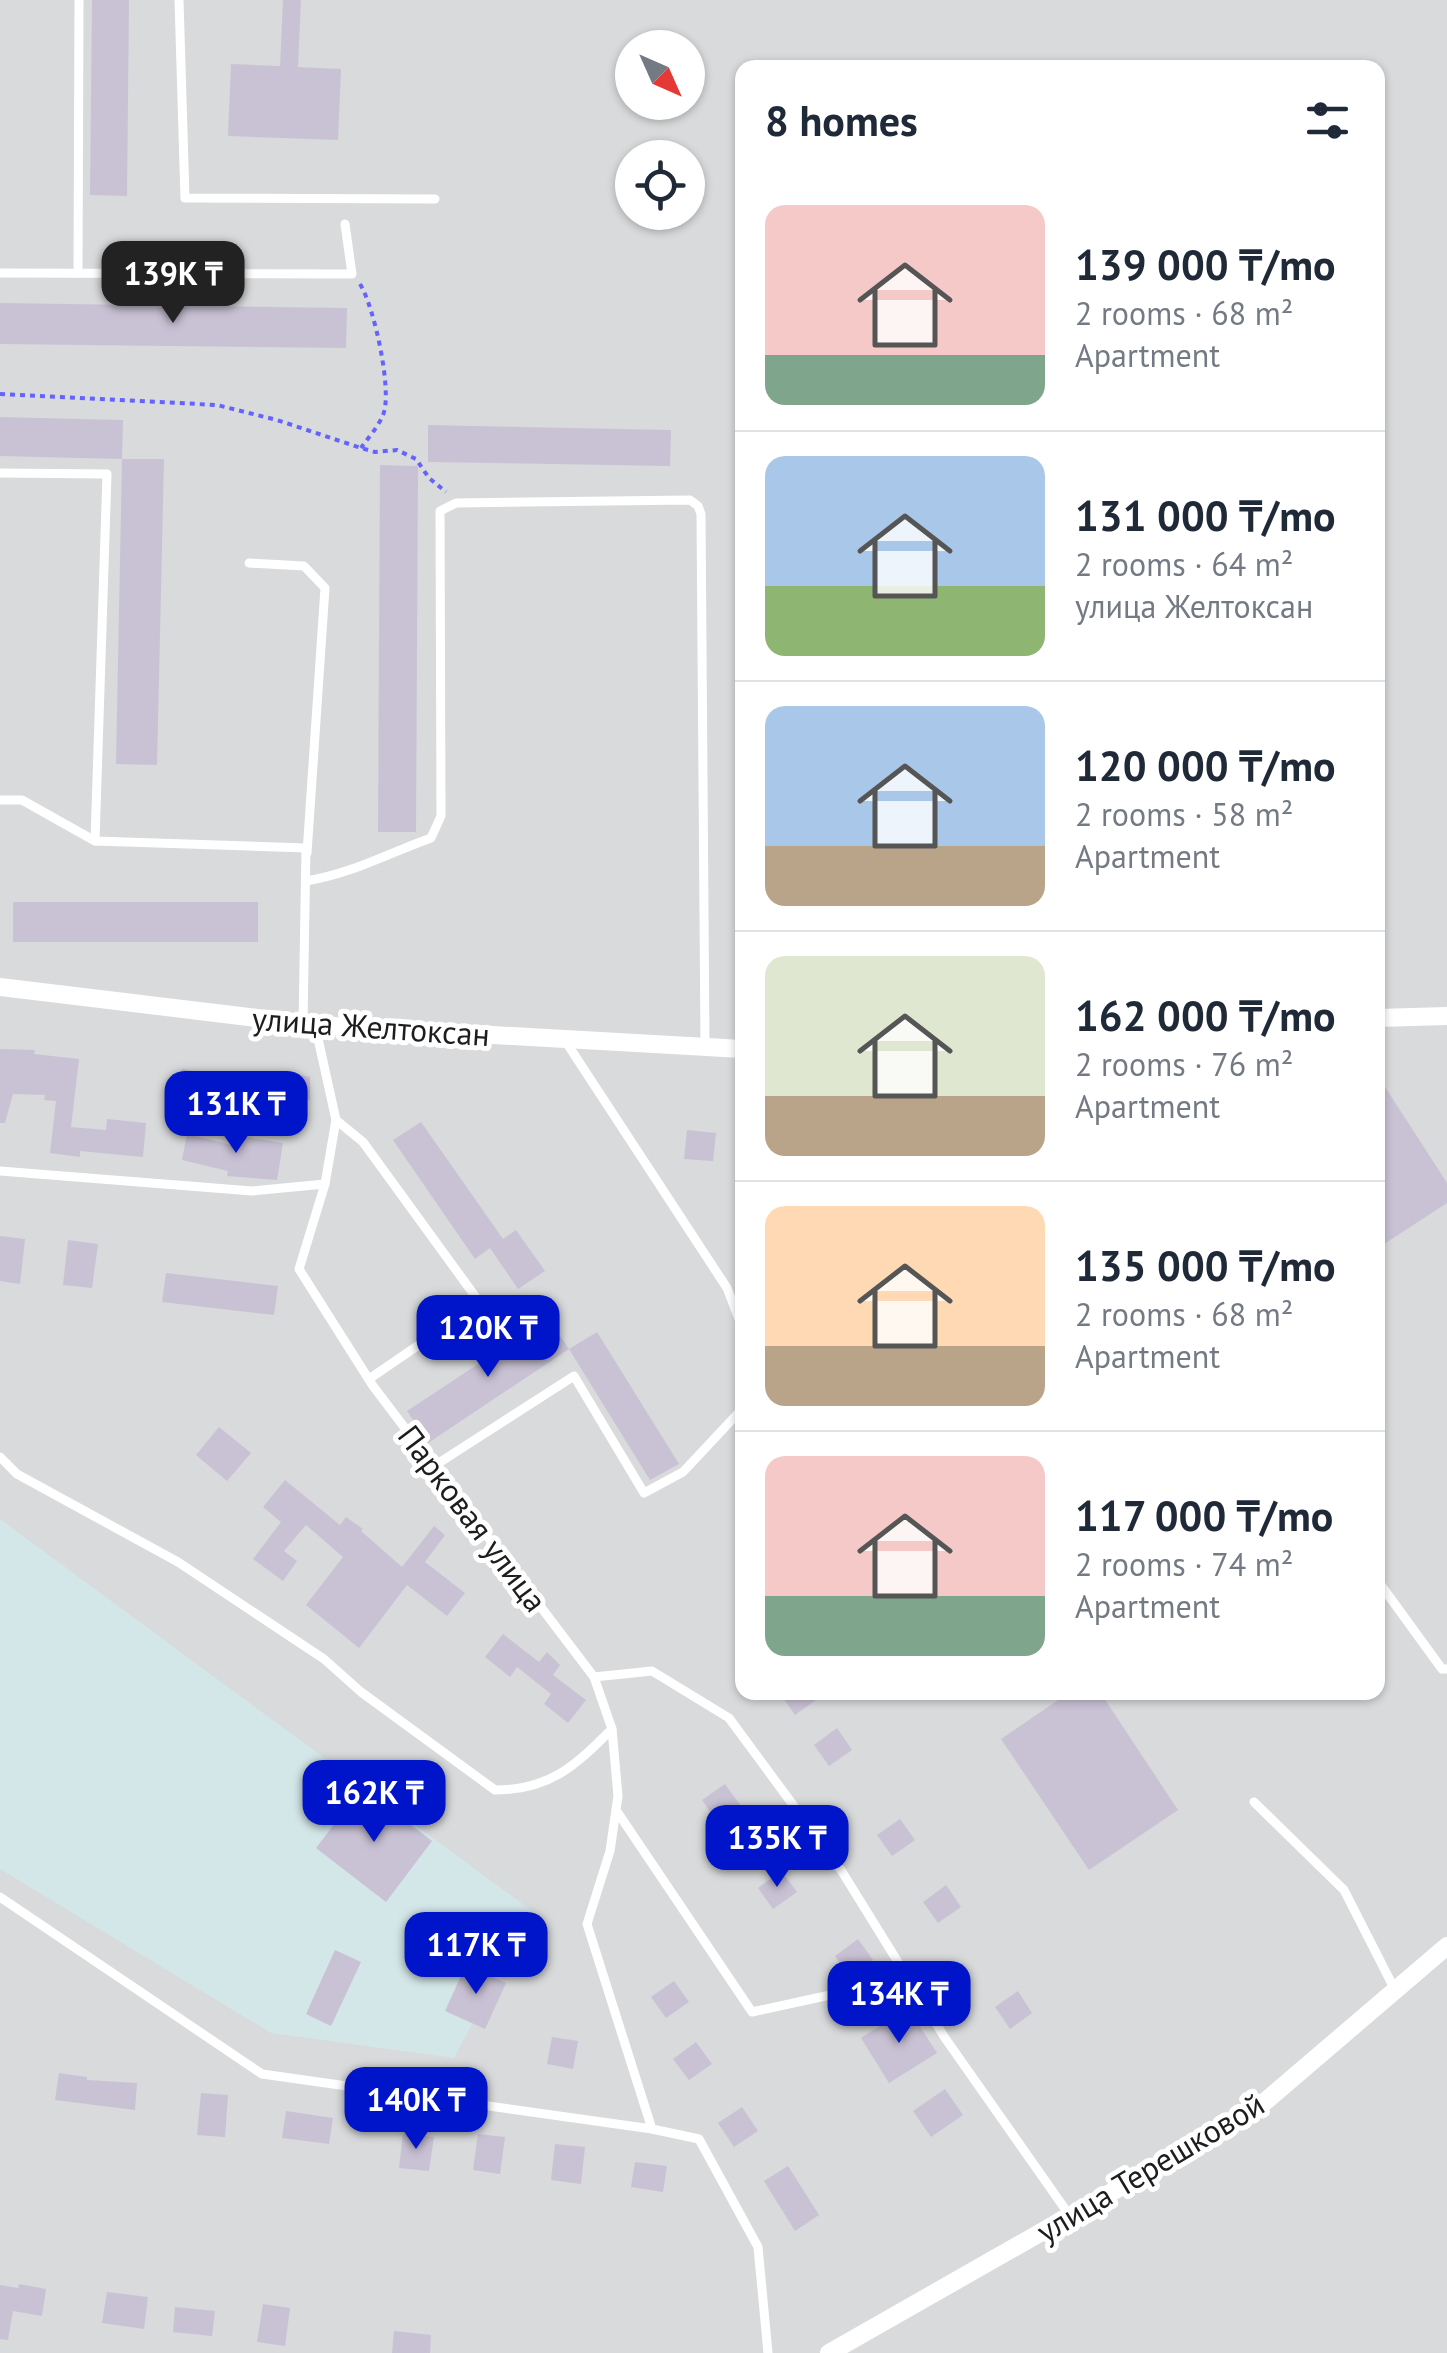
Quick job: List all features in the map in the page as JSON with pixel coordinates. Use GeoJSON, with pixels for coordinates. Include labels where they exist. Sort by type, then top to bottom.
{"type":"FeatureCollection","features":[{"type":"Feature","properties":{"kind":"street","name":"улица Желтоксан"},"geometry":{"type":"LineString","coordinates":[[0,987],[309,1024],[735,1049]]}},
{"type":"Feature","properties":{"kind":"street"},"geometry":{"type":"LineString","coordinates":[[1385,1018],[1447,1016]]}},
{"type":"Feature","properties":{"kind":"street","name":"улица Терешковой"},"geometry":{"type":"LineString","coordinates":[[829,2353],[1254,2112],[1447,1946]]}},
{"type":"Feature","properties":{"kind":"lane"},"geometry":{"type":"LineString","coordinates":[[78,273],[79,0]]}},
{"type":"Feature","properties":{"kind":"lane"},"geometry":{"type":"LineString","coordinates":[[180,0],[185,198],[435,199]]}},
{"type":"Feature","properties":{"kind":"lane"},"geometry":{"type":"LineString","coordinates":[[0,272],[352,274],[345,224]]}},
{"type":"Feature","properties":{"kind":"lane"},"geometry":{"type":"LineString","coordinates":[[0,473],[108,474],[95,841]]}},
{"type":"Feature","properties":{"kind":"lane"},"geometry":{"type":"LineString","coordinates":[[306,881],[383,859],[431,838],[440,816],[440,511],[456,503],[684,500],[698,506],[701,514],[705,1047]]}},
{"type":"Feature","properties":{"kind":"lane","name":"Парковая улица"},"geometry":{"type":"LineString","coordinates":[[249,563],[304,566],[325,588],[306,881],[309,1024],[336,1120],[326,1184],[299,1269],[369,1380],[594,1677],[612,1729],[618,1796],[610,1851],[587,1924],[652,2130]]}},
{"type":"Feature","properties":{"kind":"lane"},"geometry":{"type":"LineString","coordinates":[[0,800],[22,800],[95,841],[306,848],[306,866]]}},
{"type":"Feature","properties":{"kind":"lane"},"geometry":{"type":"LineString","coordinates":[[564,1039],[727,1288],[735,1309]]}},
{"type":"Feature","properties":{"kind":"lane"},"geometry":{"type":"LineString","coordinates":[[336,1120],[363,1142],[480,1303],[369,1380]]}},
{"type":"Feature","properties":{"kind":"lane"},"geometry":{"type":"LineString","coordinates":[[0,1170],[252,1191],[326,1184]]}},
{"type":"Feature","properties":{"kind":"lane"},"geometry":{"type":"LineString","coordinates":[[434,1466],[574,1376],[644,1494],[683,1472],[735,1416]]}},
{"type":"Feature","properties":{"kind":"lane"},"geometry":{"type":"LineString","coordinates":[[0,1457],[17,1474],[178,1562],[324,1659],[361,1692],[496,1790],[522,1790],[550,1781],[579,1762],[612,1729]]}},
{"type":"Feature","properties":{"kind":"lane"},"geometry":{"type":"LineString","coordinates":[[1385,1590],[1442,1669],[1447,1669]]}},
{"type":"Feature","properties":{"kind":"lane"},"geometry":{"type":"LineString","coordinates":[[594,1677],[652,1671],[729,1718],[841,1870],[1010,2136],[1070,2216]]}},
{"type":"Feature","properties":{"kind":"lane"},"geometry":{"type":"LineString","coordinates":[[1254,1802],[1344,1890],[1395,1990]]}},
{"type":"Feature","properties":{"kind":"lane"},"geometry":{"type":"LineString","coordinates":[[616,1810],[752,2012],[908,1978]]}},
{"type":"Feature","properties":{"kind":"lane"},"geometry":{"type":"LineString","coordinates":[[0,1897],[262,2074],[699,2140],[758,2246],[768,2353]]}},
{"type":"Feature","properties":{"kind":"path"},"geometry":{"type":"LineString","coordinates":[[352,274],[364,290],[386,384],[384,413],[361,448]]}},
{"type":"Feature","properties":{"kind":"path"},"geometry":{"type":"LineString","coordinates":[[0,394],[218,405],[375,452],[396,450],[416,459],[429,478],[456,503]]}},
{"type":"Feature","properties":{"kind":"shaded area"},"geometry":{"type":"Polygon","coordinates":[[[0,0],[1447,0],[1447,2353],[0,2353],[0,0]]]}},
{"type":"Feature","properties":{"kind":"shaded area"},"geometry":{"type":"Polygon","coordinates":[[[0,1519],[532,1911],[454,2058],[271,2033],[0,1869],[0,1519]]]}},
{"type":"Feature","properties":{"kind":"building"},"geometry":{"type":"Polygon","coordinates":[[[92,0],[129,0],[127,196],[90,195],[92,0]]]}},
{"type":"Feature","properties":{"kind":"building"},"geometry":{"type":"Polygon","coordinates":[[[283,0],[301,0],[298,67],[341,69],[338,140],[228,136],[231,64],[280,66],[283,0]]]}},
{"type":"Feature","properties":{"kind":"building"},"geometry":{"type":"Polygon","coordinates":[[[0,303],[347,308],[346,348],[0,344],[0,303]]]}},
{"type":"Feature","properties":{"kind":"building"},"geometry":{"type":"Polygon","coordinates":[[[0,417],[123,420],[122,459],[0,456],[0,417]]]}},
{"type":"Feature","properties":{"kind":"building"},"geometry":{"type":"Polygon","coordinates":[[[428,425],[671,430],[670,466],[428,462],[428,425]]]}},
{"type":"Feature","properties":{"kind":"building"},"geometry":{"type":"Polygon","coordinates":[[[122,459],[164,459],[157,765],[116,764],[122,459]]]}},
{"type":"Feature","properties":{"kind":"building"},"geometry":{"type":"Polygon","coordinates":[[[380,465],[418,466],[416,832],[378,832],[380,465]]]}},
{"type":"Feature","properties":{"kind":"building"},"geometry":{"type":"Polygon","coordinates":[[[13,902],[258,902],[258,942],[13,942],[13,902]]]}},
{"type":"Feature","properties":{"kind":"building"},"geometry":{"type":"Polygon","coordinates":[[[0,1049],[35,1050],[34,1054],[79,1059],[71,1127],[106,1130],[107,1119],[146,1123],[143,1157],[80,1151],[80,1157],[50,1153],[56,1101],[44,1100],[45,1095],[13,1094],[5,1123],[0,1123],[0,1049]]]}},
{"type":"Feature","properties":{"kind":"building"},"geometry":{"type":"Polygon","coordinates":[[[182,1069],[205,1073],[202,1099],[178,1096],[182,1069]]]}},
{"type":"Feature","properties":{"kind":"building"},"geometry":{"type":"Polygon","coordinates":[[[285,1072],[310,1077],[310,1100],[279,1091],[285,1072]]]}},
{"type":"Feature","properties":{"kind":"building"},"geometry":{"type":"Polygon","coordinates":[[[1385,1087],[1447,1183],[1447,1203],[1385,1243],[1385,1087]]]}},
{"type":"Feature","properties":{"kind":"building"},"geometry":{"type":"Polygon","coordinates":[[[421,1122],[503,1239],[516,1230],[545,1271],[518,1289],[490,1248],[475,1259],[393,1140],[421,1122]]]}},
{"type":"Feature","properties":{"kind":"building"},"geometry":{"type":"Polygon","coordinates":[[[687,1130],[716,1133],[713,1161],[684,1159],[687,1130]]]}},
{"type":"Feature","properties":{"kind":"building"},"geometry":{"type":"Polygon","coordinates":[[[187,1134],[232,1145],[233,1135],[283,1143],[277,1180],[227,1176],[228,1171],[182,1160],[187,1134]]]}},
{"type":"Feature","properties":{"kind":"building"},"geometry":{"type":"Polygon","coordinates":[[[0,1236],[25,1239],[20,1284],[0,1281],[0,1236]]]}},
{"type":"Feature","properties":{"kind":"building"},"geometry":{"type":"Polygon","coordinates":[[[68,1240],[98,1244],[92,1288],[63,1285],[68,1240]]]}},
{"type":"Feature","properties":{"kind":"building"},"geometry":{"type":"Polygon","coordinates":[[[166,1273],[278,1286],[274,1315],[162,1302],[166,1273]]]}},
{"type":"Feature","properties":{"kind":"building"},"geometry":{"type":"Polygon","coordinates":[[[548,1318],[569,1349],[428,1443],[407,1411],[548,1318]]]}},
{"type":"Feature","properties":{"kind":"building"},"geometry":{"type":"Polygon","coordinates":[[[597,1332],[679,1464],[650,1480],[569,1349],[597,1332]]]}},
{"type":"Feature","properties":{"kind":"building"},"geometry":{"type":"Polygon","coordinates":[[[219,1427],[251,1453],[227,1481],[196,1455],[219,1427]]]}},
{"type":"Feature","properties":{"kind":"building"},"geometry":{"type":"Polygon","coordinates":[[[285,1480],[340,1525],[346,1517],[363,1529],[402,1567],[434,1526],[445,1535],[425,1562],[465,1593],[447,1616],[407,1585],[359,1648],[306,1605],[343,1557],[306,1525],[284,1551],[297,1561],[283,1581],[253,1559],[281,1522],[263,1507],[285,1480]]]}},
{"type":"Feature","properties":{"kind":"building"},"geometry":{"type":"Polygon","coordinates":[[[503,1634],[539,1662],[547,1652],[560,1665],[553,1675],[586,1700],[568,1723],[544,1704],[551,1694],[517,1667],[510,1677],[485,1657],[503,1634]]]}},
{"type":"Feature","properties":{"kind":"building"},"geometry":{"type":"Polygon","coordinates":[[[785,1700],[816,1700],[795,1715],[785,1700]]]}},
{"type":"Feature","properties":{"kind":"building"},"geometry":{"type":"Polygon","coordinates":[[[1058,1700],[1105,1700],[1178,1810],[1089,1870],[1001,1739],[1058,1700]]]}},
{"type":"Feature","properties":{"kind":"building"},"geometry":{"type":"Polygon","coordinates":[[[837,1728],[852,1750],[829,1766],[814,1745],[837,1728]]]}},
{"type":"Feature","properties":{"kind":"building"},"geometry":{"type":"Polygon","coordinates":[[[725,1784],[740,1805],[717,1822],[702,1800],[725,1784]]]}},
{"type":"Feature","properties":{"kind":"building"},"geometry":{"type":"Polygon","coordinates":[[[362,1788],[432,1841],[386,1902],[316,1848],[362,1788]]]}},
{"type":"Feature","properties":{"kind":"building"},"geometry":{"type":"Polygon","coordinates":[[[900,1819],[915,1840],[892,1856],[877,1835],[900,1819]]]}},
{"type":"Feature","properties":{"kind":"building"},"geometry":{"type":"Polygon","coordinates":[[[781,1871],[797,1892],[773,1909],[758,1888],[781,1871]]]}},
{"type":"Feature","properties":{"kind":"building"},"geometry":{"type":"Polygon","coordinates":[[[946,1885],[961,1907],[938,1923],[923,1902],[946,1885]]]}},
{"type":"Feature","properties":{"kind":"building"},"geometry":{"type":"Polygon","coordinates":[[[858,1939],[873,1960],[850,1977],[835,1956],[858,1939]]]}},
{"type":"Feature","properties":{"kind":"building"},"geometry":{"type":"Polygon","coordinates":[[[335,1950],[361,1962],[331,2026],[306,2014],[335,1950]]]}},
{"type":"Feature","properties":{"kind":"building"},"geometry":{"type":"Polygon","coordinates":[[[466,1965],[506,1983],[485,2029],[445,2011],[466,1965]]]}},
{"type":"Feature","properties":{"kind":"building"},"geometry":{"type":"Polygon","coordinates":[[[674,1981],[689,2002],[666,2018],[651,1997],[674,1981]]]}},
{"type":"Feature","properties":{"kind":"building"},"geometry":{"type":"Polygon","coordinates":[[[1018,1991],[1032,2013],[1010,2029],[995,2007],[1018,1991]]]}},
{"type":"Feature","properties":{"kind":"building"},"geometry":{"type":"Polygon","coordinates":[[[908,2008],[937,2053],[889,2083],[861,2038],[908,2008]]]}},
{"type":"Feature","properties":{"kind":"building"},"geometry":{"type":"Polygon","coordinates":[[[552,2037],[578,2041],[573,2069],[547,2064],[552,2037]]]}},
{"type":"Feature","properties":{"kind":"building"},"geometry":{"type":"Polygon","coordinates":[[[696,2042],[712,2064],[689,2080],[673,2059],[696,2042]]]}},
{"type":"Feature","properties":{"kind":"building"},"geometry":{"type":"Polygon","coordinates":[[[59,2073],[87,2080],[137,2083],[135,2110],[55,2100],[59,2073]]]}},
{"type":"Feature","properties":{"kind":"building"},"geometry":{"type":"Polygon","coordinates":[[[945,2089],[963,2115],[931,2137],[913,2111],[945,2089]]]}},
{"type":"Feature","properties":{"kind":"building"},"geometry":{"type":"Polygon","coordinates":[[[201,2093],[228,2095],[225,2137],[197,2135],[201,2093]]]}},
{"type":"Feature","properties":{"kind":"building"},"geometry":{"type":"Polygon","coordinates":[[[742,2107],[758,2131],[734,2147],[718,2123],[742,2107]]]}},
{"type":"Feature","properties":{"kind":"building"},"geometry":{"type":"Polygon","coordinates":[[[286,2111],[333,2118],[329,2144],[282,2138],[286,2111]]]}},
{"type":"Feature","properties":{"kind":"building"},"geometry":{"type":"Polygon","coordinates":[[[403,2134],[434,2137],[429,2171],[399,2168],[403,2134]]]}},
{"type":"Feature","properties":{"kind":"building"},"geometry":{"type":"Polygon","coordinates":[[[478,2134],[505,2137],[500,2174],[473,2170],[478,2134]]]}},
{"type":"Feature","properties":{"kind":"building"},"geometry":{"type":"Polygon","coordinates":[[[555,2144],[585,2147],[581,2184],[551,2180],[555,2144]]]}},
{"type":"Feature","properties":{"kind":"building"},"geometry":{"type":"Polygon","coordinates":[[[635,2162],[667,2166],[663,2192],[631,2187],[635,2162]]]}},
{"type":"Feature","properties":{"kind":"building"},"geometry":{"type":"Polygon","coordinates":[[[788,2166],[819,2215],[795,2231],[764,2181],[788,2166]]]}},
{"type":"Feature","properties":{"kind":"building"},"geometry":{"type":"Polygon","coordinates":[[[19,2284],[46,2289],[42,2316],[13,2311],[8,2340],[0,2339],[0,2285],[18,2288],[19,2284]]]}},
{"type":"Feature","properties":{"kind":"building"},"geometry":{"type":"Polygon","coordinates":[[[107,2292],[148,2297],[144,2329],[102,2323],[107,2292]]]}},
{"type":"Feature","properties":{"kind":"building"},"geometry":{"type":"Polygon","coordinates":[[[263,2304],[290,2308],[285,2346],[257,2342],[263,2304]]]}},
{"type":"Feature","properties":{"kind":"building"},"geometry":{"type":"Polygon","coordinates":[[[175,2307],[215,2311],[212,2336],[173,2332],[175,2307]]]}},
{"type":"Feature","properties":{"kind":"building"},"geometry":{"type":"Polygon","coordinates":[[[394,2331],[431,2335],[430,2353],[392,2353],[394,2331]]]}}]}
